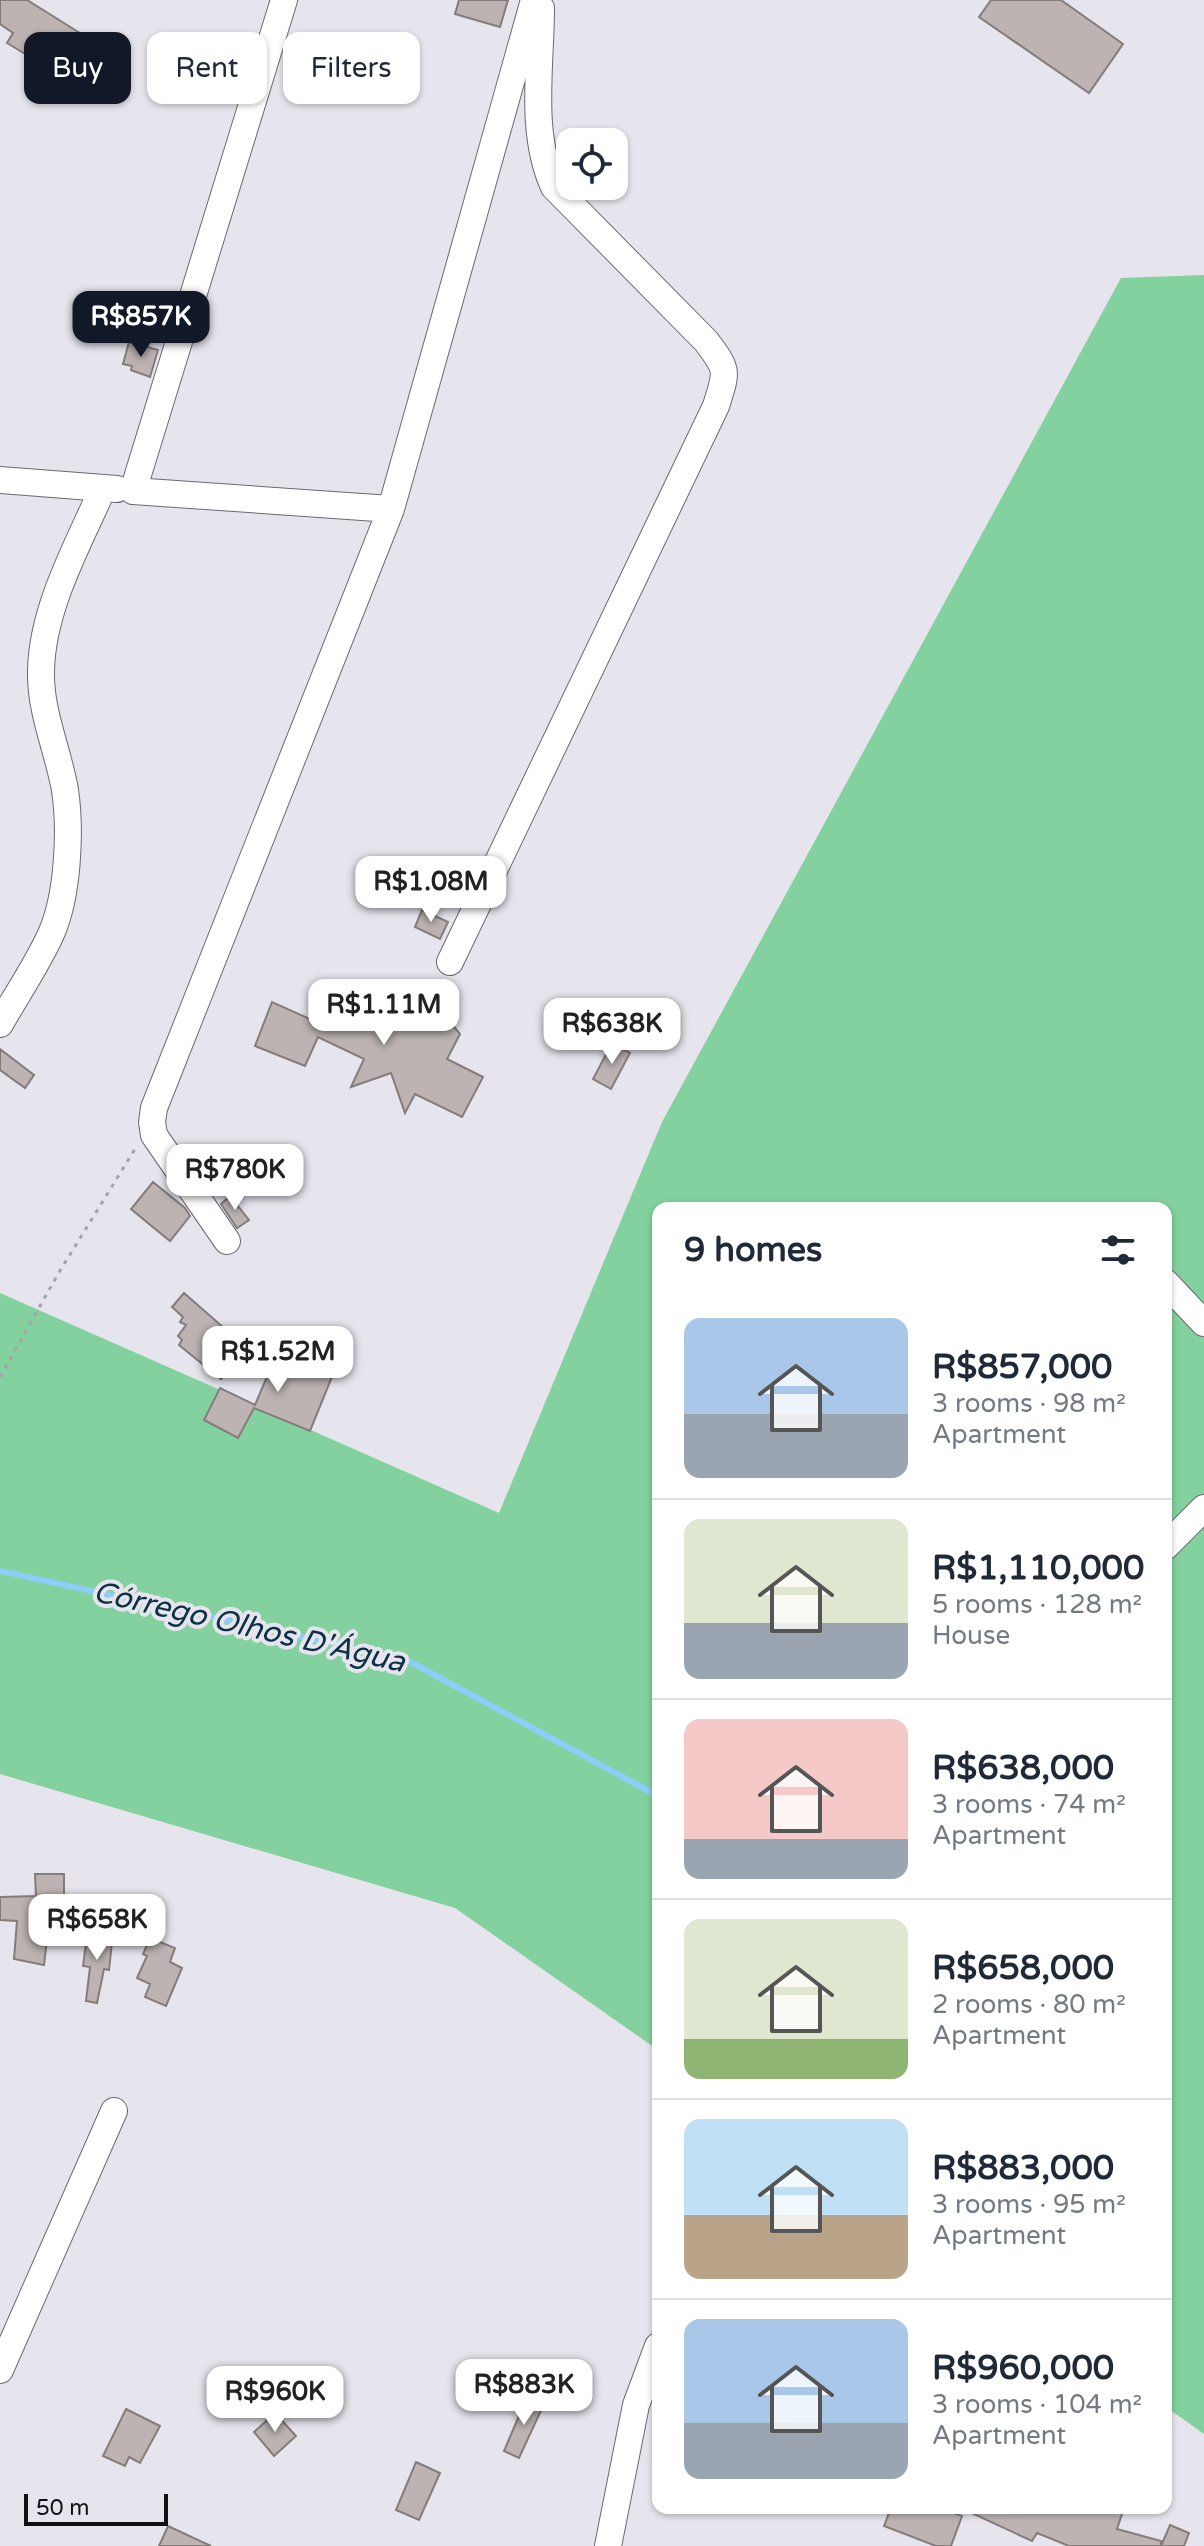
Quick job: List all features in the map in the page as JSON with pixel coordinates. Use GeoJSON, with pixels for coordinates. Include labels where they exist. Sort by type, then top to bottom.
{"type":"FeatureCollection","features":[{"type":"Feature","properties":{"kind":"street"},"geometry":{"type":"LineString","coordinates":[[133,491],[284,0]]}},
{"type":"Feature","properties":{"kind":"street"},"geometry":{"type":"LineString","coordinates":[[227,1241],[151,1129],[157,1099],[391,509],[534,0]]}},
{"type":"Feature","properties":{"kind":"street"},"geometry":{"type":"LineString","coordinates":[[450,962],[716,406],[726,374],[721,361],[706,341],[554,187],[545,167],[539,123],[541,0]]}},
{"type":"Feature","properties":{"kind":"street"},"geometry":{"type":"LineString","coordinates":[[0,480],[391,509]]}},
{"type":"Feature","properties":{"kind":"street"},"geometry":{"type":"LineString","coordinates":[[0,1024],[50,936],[58,915],[63,887],[66,805],[43,701],[40,673],[42,652],[47,626],[61,587],[103,488]]}},
{"type":"Feature","properties":{"kind":"street"},"geometry":{"type":"LineString","coordinates":[[1172,1289],[1204,1323]]}},
{"type":"Feature","properties":{"kind":"street"},"geometry":{"type":"LineString","coordinates":[[1172,1540],[1204,1508]]}},
{"type":"Feature","properties":{"kind":"street"},"geometry":{"type":"LineString","coordinates":[[0,2370],[114,2111]]}},
{"type":"Feature","properties":{"kind":"street"},"geometry":{"type":"LineString","coordinates":[[608,2546],[636,2405],[652,2362]]}},
{"type":"Feature","properties":{"kind":"path"},"geometry":{"type":"LineString","coordinates":[[0,1377],[66,1261],[152,1122]]}},
{"type":"Feature","properties":{"kind":"green space"},"geometry":{"type":"Polygon","coordinates":[[[1204,275],[1204,2434],[1172,2411],[1172,1202],[652,1202],[652,2046],[455,1908],[0,1774],[0,1293],[499,1513],[662,1122],[1121,278],[1204,275]]]}},
{"type":"Feature","properties":{"kind":"building"},"geometry":{"type":"Polygon","coordinates":[[[0,0],[27,0],[78,32],[24,32],[24,53],[7,43],[13,33],[0,24],[0,0]]]}},
{"type":"Feature","properties":{"kind":"building"},"geometry":{"type":"Polygon","coordinates":[[[459,0],[508,0],[500,27],[455,14],[459,0]]]}},
{"type":"Feature","properties":{"kind":"building"},"geometry":{"type":"Polygon","coordinates":[[[991,0],[1061,0],[1123,44],[1089,93],[979,17],[991,0]]]}},
{"type":"Feature","properties":{"kind":"building"},"geometry":{"type":"Polygon","coordinates":[[[129,342],[158,350],[150,377],[123,364],[129,342]]]}},
{"type":"Feature","properties":{"kind":"building"},"geometry":{"type":"Polygon","coordinates":[[[422,910],[448,922],[440,939],[415,927],[422,910]]]}},
{"type":"Feature","properties":{"kind":"building"},"geometry":{"type":"Polygon","coordinates":[[[378,995],[428,995],[460,1034],[447,1059],[483,1077],[462,1117],[415,1094],[405,1113],[391,1073],[351,1087],[364,1059],[318,1037],[305,1066],[255,1046],[272,1002],[321,1024],[331,1004],[366,1021],[378,995]]]}},
{"type":"Feature","properties":{"kind":"building"},"geometry":{"type":"Polygon","coordinates":[[[612,1043],[630,1053],[611,1089],[593,1079],[612,1043]]]}},
{"type":"Feature","properties":{"kind":"building"},"geometry":{"type":"Polygon","coordinates":[[[0,1049],[34,1075],[25,1088],[0,1070],[0,1049]]]}},
{"type":"Feature","properties":{"kind":"building"},"geometry":{"type":"Polygon","coordinates":[[[153,1182],[185,1208],[190,1216],[170,1241],[131,1209],[153,1182]]]}},
{"type":"Feature","properties":{"kind":"building"},"geometry":{"type":"Polygon","coordinates":[[[230,1196],[249,1220],[237,1228],[221,1204],[230,1196]]]}},
{"type":"Feature","properties":{"kind":"building"},"geometry":{"type":"Polygon","coordinates":[[[184,1293],[224,1328],[214,1339],[238,1358],[221,1379],[179,1345],[182,1340],[178,1336],[186,1325],[180,1322],[183,1317],[172,1307],[184,1293]]]}},
{"type":"Feature","properties":{"kind":"building"},"geometry":{"type":"Polygon","coordinates":[[[291,1348],[336,1367],[310,1431],[254,1408],[238,1438],[204,1420],[220,1388],[255,1405],[277,1353],[291,1348]]]}},
{"type":"Feature","properties":{"kind":"building"},"geometry":{"type":"Polygon","coordinates":[[[35,1874],[64,1874],[64,1896],[67,1896],[67,1922],[49,1922],[44,1965],[14,1959],[17,1921],[0,1920],[0,1897],[36,1896],[35,1874]]]}},
{"type":"Feature","properties":{"kind":"building"},"geometry":{"type":"Polygon","coordinates":[[[95,1928],[108,1930],[107,1939],[112,1942],[109,1970],[104,1969],[97,2003],[86,2001],[90,1967],[83,1966],[87,1936],[94,1937],[95,1928]]]}},
{"type":"Feature","properties":{"kind":"building"},"geometry":{"type":"Polygon","coordinates":[[[150,1938],[175,1948],[170,1962],[182,1968],[166,2006],[145,1997],[150,1984],[137,1978],[147,1956],[143,1954],[150,1938]]]}},
{"type":"Feature","properties":{"kind":"building"},"geometry":{"type":"Polygon","coordinates":[[[527,2397],[544,2404],[519,2458],[504,2451],[527,2397]]]}},
{"type":"Feature","properties":{"kind":"building"},"geometry":{"type":"Polygon","coordinates":[[[126,2409],[160,2426],[140,2463],[129,2457],[125,2466],[103,2456],[126,2409]]]}},
{"type":"Feature","properties":{"kind":"building"},"geometry":{"type":"Polygon","coordinates":[[[275,2413],[296,2436],[274,2456],[254,2432],[275,2413]]]}},
{"type":"Feature","properties":{"kind":"building"},"geometry":{"type":"Polygon","coordinates":[[[416,2462],[440,2473],[419,2520],[396,2510],[416,2462]]]}},
{"type":"Feature","properties":{"kind":"building"},"geometry":{"type":"Polygon","coordinates":[[[889,2514],[962,2516],[951,2546],[936,2546],[884,2526],[889,2514]]]}},
{"type":"Feature","properties":{"kind":"building"},"geometry":{"type":"Polygon","coordinates":[[[974,2514],[1122,2514],[1117,2529],[1161,2541],[1161,2546],[1069,2546],[1037,2533],[1032,2541],[974,2514]]]}},
{"type":"Feature","properties":{"kind":"building"},"geometry":{"type":"Polygon","coordinates":[[[1170,2525],[1189,2533],[1184,2546],[1161,2546],[1170,2525]]]}},
{"type":"Feature","properties":{"kind":"building"},"geometry":{"type":"Polygon","coordinates":[[[168,2526],[211,2546],[159,2546],[168,2526]]]}},
{"type":"Feature","properties":{"kind":"waterway","name":"Córrego Olhos D'Água"},"geometry":{"type":"LineString","coordinates":[[0,1571],[407,1660],[652,1793]]}}]}
